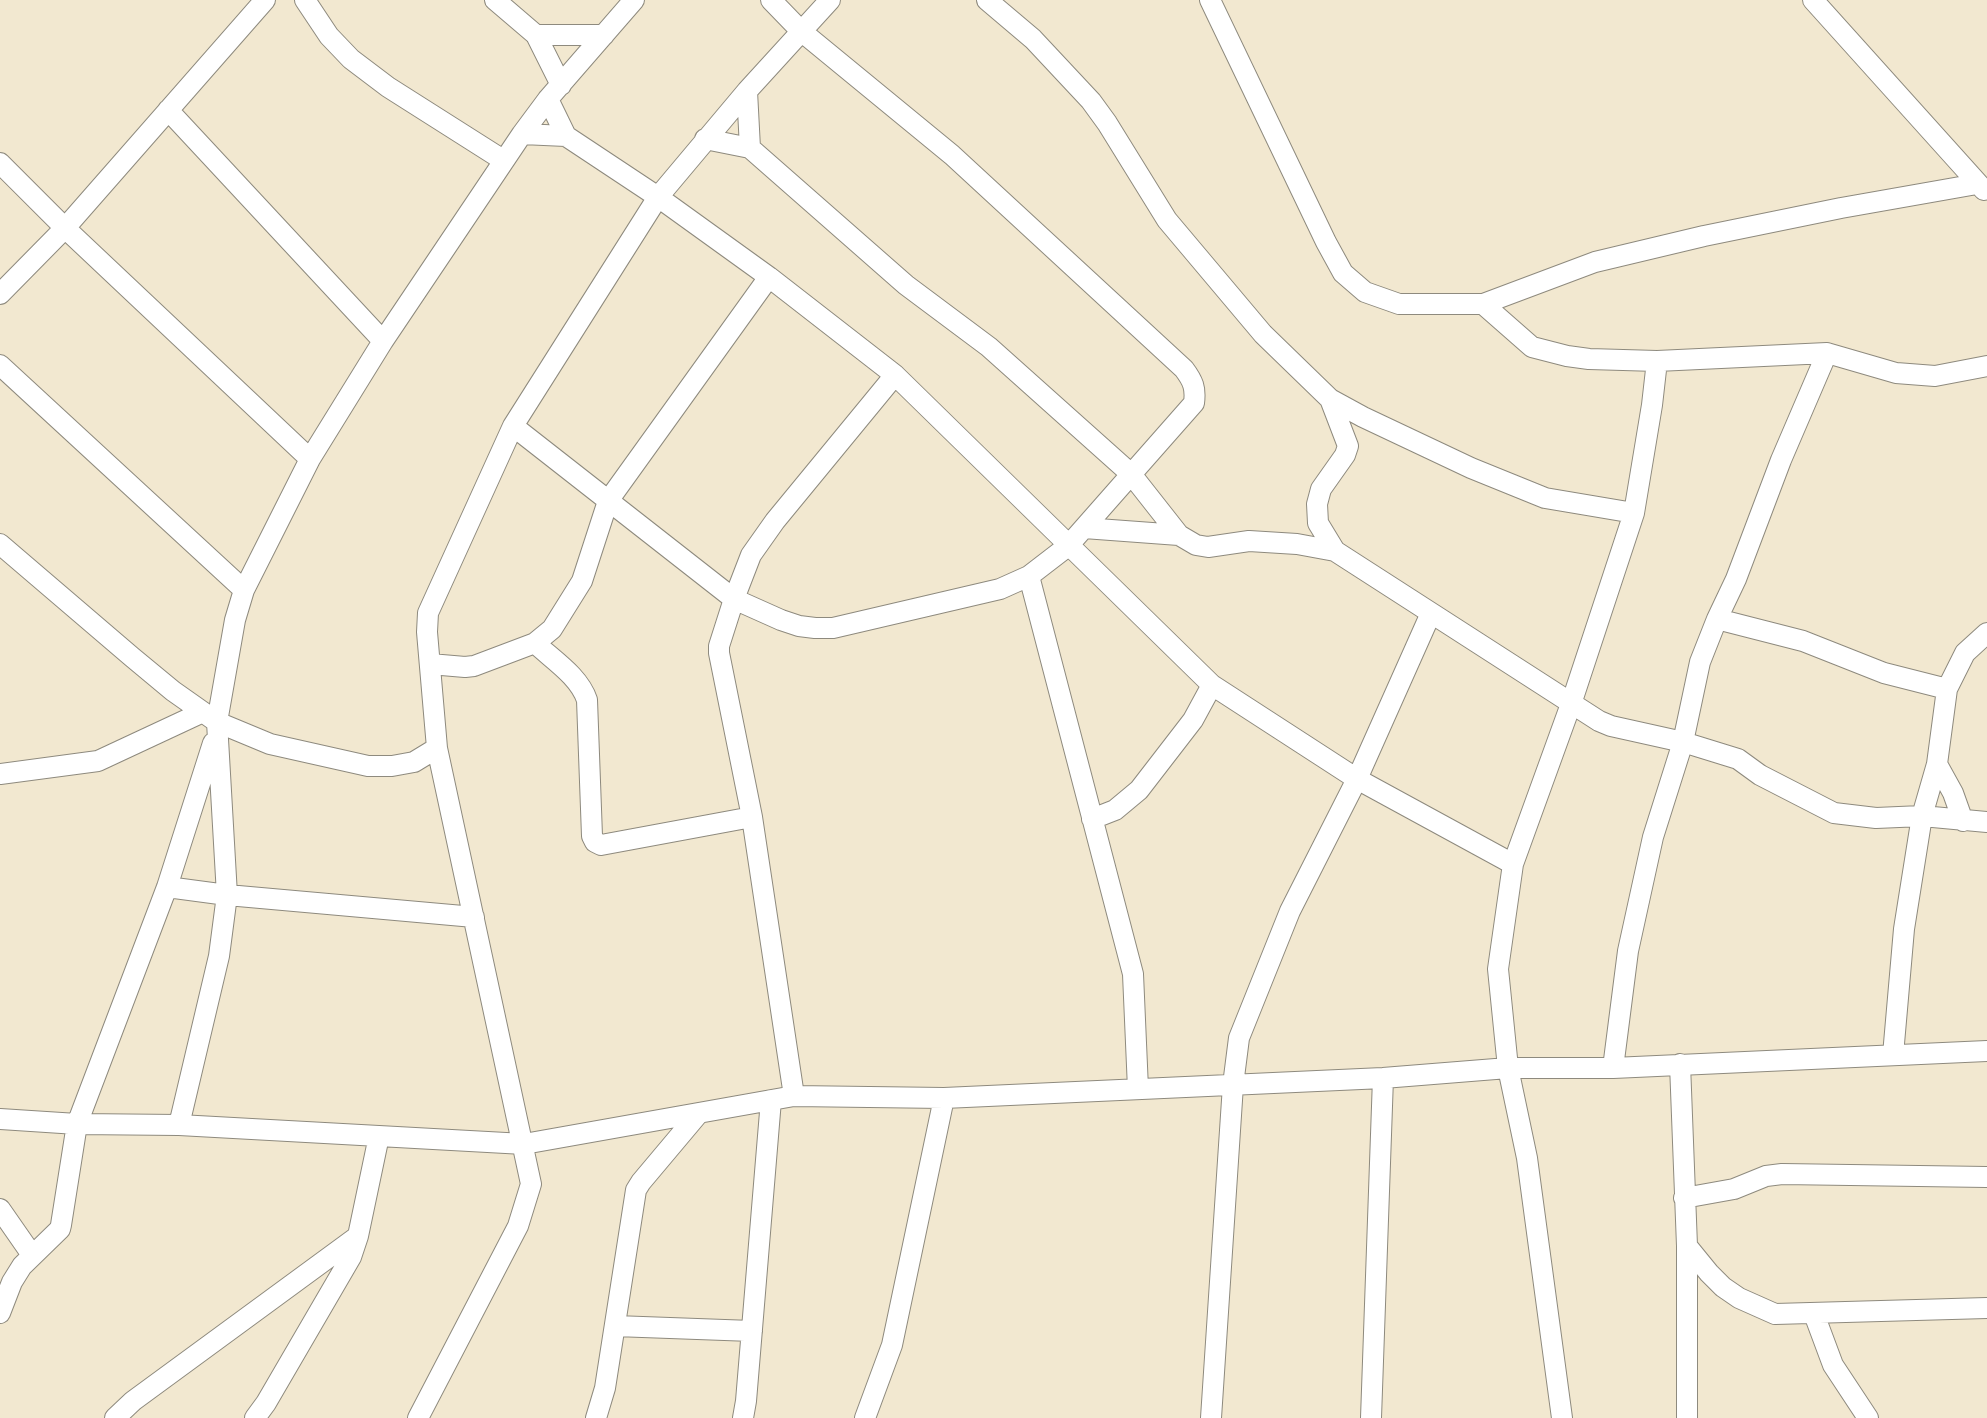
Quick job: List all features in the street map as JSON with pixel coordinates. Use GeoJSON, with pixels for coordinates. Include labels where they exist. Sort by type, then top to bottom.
{"type":"FeatureCollection","features":[{"type":"Feature","properties":{"kind":"street"},"geometry":{"type":"LineString","coordinates":[[0,294],[65,228],[265,0]]}},
{"type":"Feature","properties":{"kind":"street"},"geometry":{"type":"LineString","coordinates":[[305,0],[329,36],[351,59],[388,87],[503,160]]}},
{"type":"Feature","properties":{"kind":"street"},"geometry":{"type":"LineString","coordinates":[[495,0],[536,35],[555,92],[566,136]]}},
{"type":"Feature","properties":{"kind":"street"},"geometry":{"type":"LineString","coordinates":[[0,1313],[12,1282],[22,1266],[60,1229],[76,1124],[167,887],[212,722],[235,620],[244,590],[310,459],[383,341],[522,134],[555,92],[634,0]]}},
{"type":"Feature","properties":{"kind":"street"},"geometry":{"type":"LineString","coordinates":[[512,426],[734,599],[799,626],[833,628],[1000,589],[1029,576],[1068,546],[1194,403],[1196,390],[1184,369],[952,155],[802,31],[771,0]]}},
{"type":"Feature","properties":{"kind":"street"},"geometry":{"type":"LineString","coordinates":[[418,1418],[518,1226],[531,1184],[524,1144],[437,748],[427,632],[428,613],[512,426],[658,196],[705,139],[830,0]]}},
{"type":"Feature","properties":{"kind":"street"},"geometry":{"type":"LineString","coordinates":[[987,0],[1034,39],[1090,101],[1107,123],[1167,220],[1263,334],[1330,399],[1363,417],[1471,468],[1545,498],[1634,513]]}},
{"type":"Feature","properties":{"kind":"street"},"geometry":{"type":"LineString","coordinates":[[1210,0],[1326,242],[1343,273],[1365,292],[1399,304],[1483,304],[1594,262],[1714,234],[1841,208],[1982,189]]}},
{"type":"Feature","properties":{"kind":"street"},"geometry":{"type":"LineString","coordinates":[[1813,0],[1982,189]]}},
{"type":"Feature","properties":{"kind":"street"},"geometry":{"type":"LineString","coordinates":[[536,35],[604,35]]}},
{"type":"Feature","properties":{"kind":"street"},"geometry":{"type":"LineString","coordinates":[[748,91],[750,148]]}},
{"type":"Feature","properties":{"kind":"street"},"geometry":{"type":"LineString","coordinates":[[168,110],[383,341]]}},
{"type":"Feature","properties":{"kind":"street"},"geometry":{"type":"LineString","coordinates":[[522,134],[566,136],[658,196],[769,277],[894,375],[1212,685],[1357,779],[1512,864]]}},
{"type":"Feature","properties":{"kind":"street"},"geometry":{"type":"LineString","coordinates":[[705,139],[750,148],[906,285],[989,347],[1131,474],[1179,535],[1196,545],[1208,547],[1249,541],[1297,544],[1335,551],[1571,704],[1611,726],[1683,742],[1738,760],[1760,775],[1834,813],[1876,818],[1922,816],[1987,822]]}},
{"type":"Feature","properties":{"kind":"street"},"geometry":{"type":"LineString","coordinates":[[0,163],[65,228],[310,459]]}},
{"type":"Feature","properties":{"kind":"street"},"geometry":{"type":"LineString","coordinates":[[430,664],[474,666],[535,643],[552,629],[582,581],[608,501],[769,277]]}},
{"type":"Feature","properties":{"kind":"street"},"geometry":{"type":"LineString","coordinates":[[1483,304],[1532,347],[1566,356],[1657,361],[1827,354],[1896,373],[1935,376],[1987,366]]}},
{"type":"Feature","properties":{"kind":"street"},"geometry":{"type":"LineString","coordinates":[[1613,1068],[1628,951],[1653,837],[1683,742],[1700,662],[1717,619],[1736,580],[1781,460],[1827,354]]}},
{"type":"Feature","properties":{"kind":"street"},"geometry":{"type":"LineString","coordinates":[[1562,1418],[1527,1158],[1508,1068],[1498,969],[1512,864],[1571,704],[1634,513],[1652,405],[1657,361]]}},
{"type":"Feature","properties":{"kind":"street"},"geometry":{"type":"LineString","coordinates":[[0,366],[244,590]]}},
{"type":"Feature","properties":{"kind":"street"},"geometry":{"type":"LineString","coordinates":[[794,1096],[752,817],[719,646],[751,555],[894,375]]}},
{"type":"Feature","properties":{"kind":"street"},"geometry":{"type":"LineString","coordinates":[[1330,399],[1348,446],[1345,455],[1321,489],[1317,504],[1318,523],[1335,551]]}},
{"type":"Feature","properties":{"kind":"street"},"geometry":{"type":"LineString","coordinates":[[1084,528],[1179,535]]}},
{"type":"Feature","properties":{"kind":"street"},"geometry":{"type":"LineString","coordinates":[[0,544],[132,657],[212,722],[270,744],[368,766],[392,766],[414,762],[437,748]]}},
{"type":"Feature","properties":{"kind":"street"},"geometry":{"type":"LineString","coordinates":[[1029,576],[1133,974],[1138,1089]]}},
{"type":"Feature","properties":{"kind":"street"},"geometry":{"type":"LineString","coordinates":[[1211,1418],[1233,1085],[1239,1038],[1290,911],[1357,779],[1431,613]]}},
{"type":"Feature","properties":{"kind":"street"},"geometry":{"type":"LineString","coordinates":[[1717,619],[1803,641],[1884,672],[1947,689]]}},
{"type":"Feature","properties":{"kind":"street"},"geometry":{"type":"LineString","coordinates":[[1892,1055],[1904,929],[1922,816],[1937,764],[1947,689],[1965,653],[1987,633]]}},
{"type":"Feature","properties":{"kind":"street"},"geometry":{"type":"LineString","coordinates":[[535,643],[576,681],[583,690],[587,700],[592,836],[595,842],[601,846],[752,817]]}},
{"type":"Feature","properties":{"kind":"street"},"geometry":{"type":"LineString","coordinates":[[1092,819],[1115,810],[1138,790],[1193,720],[1212,685]]}},
{"type":"Feature","properties":{"kind":"street"},"geometry":{"type":"LineString","coordinates":[[0,774],[98,762],[212,722]]}},
{"type":"Feature","properties":{"kind":"street"},"geometry":{"type":"LineString","coordinates":[[179,1125],[219,956],[227,895],[212,722]]}},
{"type":"Feature","properties":{"kind":"street"},"geometry":{"type":"LineString","coordinates":[[1937,764],[1953,793],[1963,821]]}},
{"type":"Feature","properties":{"kind":"street"},"geometry":{"type":"LineString","coordinates":[[167,887],[227,895],[474,917]]}},
{"type":"Feature","properties":{"kind":"street"},"geometry":{"type":"LineString","coordinates":[[0,1119],[76,1124],[179,1125],[524,1144],[794,1096],[944,1098],[1383,1078],[1508,1068],[1613,1068],[1987,1051]]}},
{"type":"Feature","properties":{"kind":"street"},"geometry":{"type":"LineString","coordinates":[[1680,1064],[1687,1246],[1686,1418]]}},
{"type":"Feature","properties":{"kind":"street"},"geometry":{"type":"LineString","coordinates":[[1370,1418],[1383,1078]]}},
{"type":"Feature","properties":{"kind":"street"},"geometry":{"type":"LineString","coordinates":[[866,1418],[892,1344],[944,1098]]}},
{"type":"Feature","properties":{"kind":"street"},"geometry":{"type":"LineString","coordinates":[[743,1418],[771,1100]]}},
{"type":"Feature","properties":{"kind":"street"},"geometry":{"type":"LineString","coordinates":[[596,1418],[605,1388],[636,1190],[699,1113]]}},
{"type":"Feature","properties":{"kind":"street"},"geometry":{"type":"LineString","coordinates":[[255,1418],[266,1403],[351,1257],[358,1236],[379,1136]]}},
{"type":"Feature","properties":{"kind":"street"},"geometry":{"type":"LineString","coordinates":[[1684,1198],[1734,1189],[1766,1176],[1782,1174],[1987,1177]]}},
{"type":"Feature","properties":{"kind":"street"},"geometry":{"type":"LineString","coordinates":[[0,1209],[32,1255]]}},
{"type":"Feature","properties":{"kind":"street"},"geometry":{"type":"LineString","coordinates":[[115,1418],[133,1401],[358,1236]]}},
{"type":"Feature","properties":{"kind":"street"},"geometry":{"type":"LineString","coordinates":[[1687,1246],[1722,1287],[1739,1298],[1775,1314],[1987,1308]]}},
{"type":"Feature","properties":{"kind":"street"},"geometry":{"type":"LineString","coordinates":[[1814,1314],[1833,1365],[1868,1418]]}},
{"type":"Feature","properties":{"kind":"street"},"geometry":{"type":"LineString","coordinates":[[615,1326],[752,1331]]}}]}
